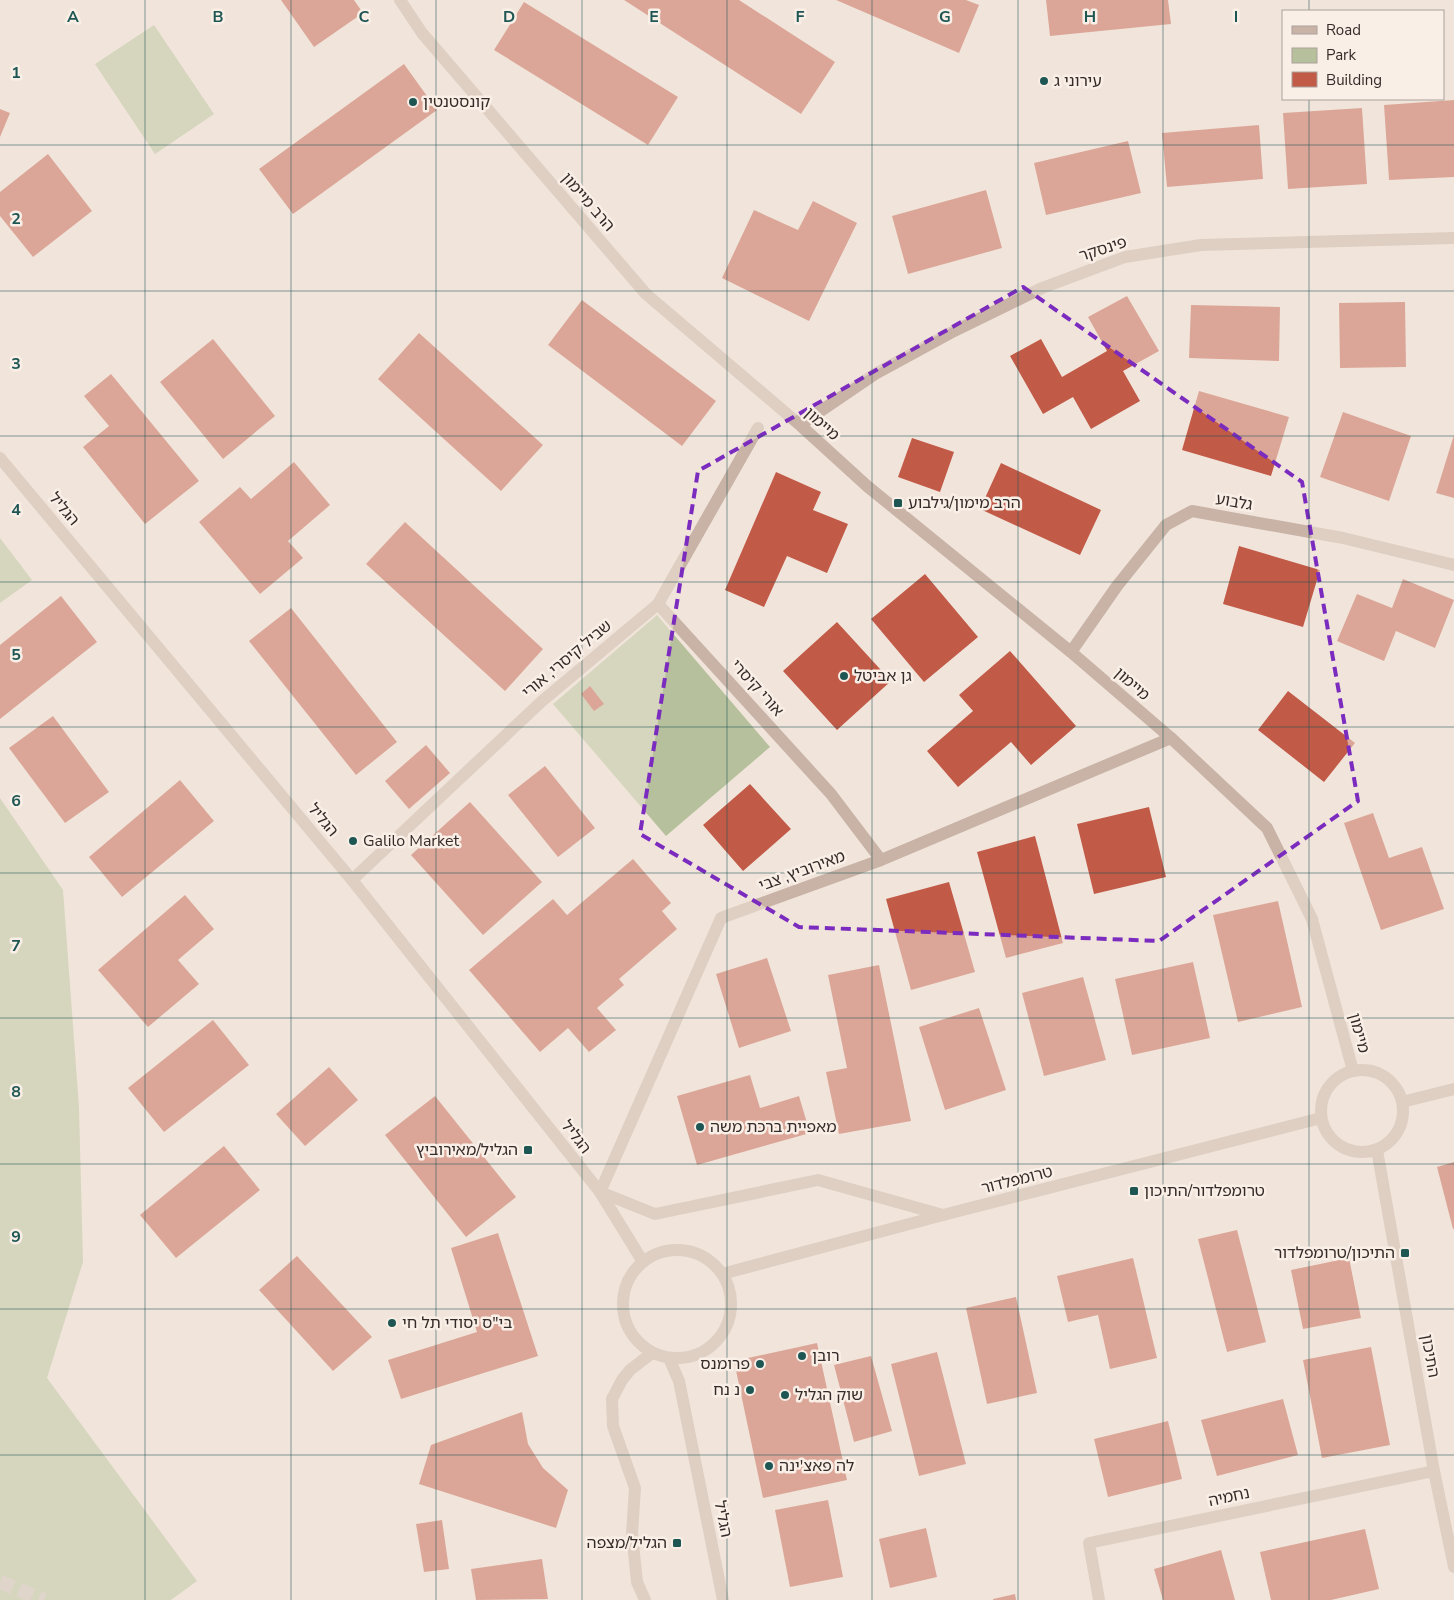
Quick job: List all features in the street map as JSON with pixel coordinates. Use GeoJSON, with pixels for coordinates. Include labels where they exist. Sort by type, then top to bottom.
{"type":"FeatureCollection","features":[{"type":"Feature","properties":{"kind":"street","name":"הרב מיימון"},"geometry":{"type":"LineString","coordinates":[[400,0],[422,33],[646,294],[774,404]]}},
{"type":"Feature","properties":{"kind":"street","name":"פינסקר"},"geometry":{"type":"LineString","coordinates":[[800,425],[875,374],[954,331],[1042,288],[1125,257],[1201,245],[1454,238]]}},
{"type":"Feature","properties":{"kind":"street","name":"מיימון"},"geometry":{"type":"LineString","coordinates":[[774,404],[867,486],[1070,652],[1171,738],[1267,828],[1312,919],[1353,1071]]}},
{"type":"Feature","properties":{"kind":"street","name":"שביל קיסרי, אורי"},"geometry":{"type":"LineString","coordinates":[[352,880],[541,702],[658,604],[758,428]]}},
{"type":"Feature","properties":{"kind":"street","name":"הגליל"},"geometry":{"type":"LineString","coordinates":[[0,458],[352,880],[600,1192],[643,1262]]}},
{"type":"Feature","properties":{"kind":"street","name":"גלבוע"},"geometry":{"type":"LineString","coordinates":[[1070,652],[1117,586],[1166,525],[1192,511],[1343,538],[1454,566]]}},
{"type":"Feature","properties":{"kind":"street","name":"אורי קיסרי"},"geometry":{"type":"LineString","coordinates":[[658,604],[831,794],[881,860]]}},
{"type":"Feature","properties":{"kind":"street","name":"מאירוביץ, צבי"},"geometry":{"type":"LineString","coordinates":[[600,1192],[721,918],[881,860],[1171,738]]}},
{"type":"Feature","properties":{"kind":"street"},"geometry":{"type":"LineString","coordinates":[[1364,1069],[1384,1076],[1392,1083],[1402,1102],[1401,1125],[1387,1144],[1376,1150],[1365,1152],[1352,1151],[1341,1147],[1325,1129],[1321,1118],[1322,1097],[1327,1088],[1343,1074],[1353,1071],[1364,1069]]}},
{"type":"Feature","properties":{"kind":"street"},"geometry":{"type":"LineString","coordinates":[[1402,1102],[1454,1088]]}},
{"type":"Feature","properties":{"kind":"street","name":"טרומפלדור"},"geometry":{"type":"LineString","coordinates":[[722,1274],[943,1214],[1321,1118]]}},
{"type":"Feature","properties":{"kind":"street","name":"התיכון"},"geometry":{"type":"LineString","coordinates":[[1376,1150],[1434,1470],[1454,1567]]}},
{"type":"Feature","properties":{"kind":"street"},"geometry":{"type":"LineString","coordinates":[[600,1192],[654,1214],[818,1180],[943,1214]]}},
{"type":"Feature","properties":{"kind":"street"},"geometry":{"type":"LineString","coordinates":[[676,1250],[694,1253],[710,1261],[722,1274],[730,1290],[731,1308],[727,1325],[718,1340],[704,1352],[687,1358],[670,1358],[652,1352],[638,1342],[628,1327],[623,1310],[624,1292],[631,1276],[643,1262],[658,1253],[676,1250]]}},
{"type":"Feature","properties":{"kind":"street"},"geometry":{"type":"LineString","coordinates":[[645,1600],[637,1582],[632,1534],[635,1488],[613,1426],[612,1399],[626,1375],[635,1365],[652,1352]]}},
{"type":"Feature","properties":{"kind":"street","name":"הגליל"},"geometry":{"type":"LineString","coordinates":[[670,1358],[679,1381],[723,1600]]}},
{"type":"Feature","properties":{"kind":"street","name":"נחמיה"},"geometry":{"type":"LineString","coordinates":[[1099,1600],[1088,1543],[1434,1470]]}},
{"type":"Feature","properties":{"kind":"highlighted area"},"geometry":{"type":"Polygon","coordinates":[[[1023,287],[1302,482],[1358,801],[1159,941],[799,927],[640,834],[698,471],[1023,287]]]}},
{"type":"Feature","properties":{"kind":"green space"},"geometry":{"type":"Polygon","coordinates":[[[154,25],[214,114],[155,154],[95,64],[154,25]]]}},
{"type":"Feature","properties":{"kind":"green space"},"geometry":{"type":"Polygon","coordinates":[[[0,538],[32,580],[0,603],[0,538]]]}},
{"type":"Feature","properties":{"kind":"green space"},"geometry":{"type":"Polygon","coordinates":[[[657,615],[770,747],[666,836],[553,704],[657,615]]]}},
{"type":"Feature","properties":{"kind":"green space"},"geometry":{"type":"Polygon","coordinates":[[[0,798],[63,890],[79,1107],[83,1262],[47,1378],[197,1581],[171,1600],[0,1600],[0,798]]]}},
{"type":"Feature","properties":{"kind":"building"},"geometry":{"type":"Polygon","coordinates":[[[281,0],[354,0],[363,13],[314,47],[281,0]]]}},
{"type":"Feature","properties":{"kind":"building"},"geometry":{"type":"Polygon","coordinates":[[[624,0],[739,0],[835,62],[801,114],[624,0]]]}},
{"type":"Feature","properties":{"kind":"building"},"geometry":{"type":"Polygon","coordinates":[[[836,0],[966,0],[979,5],[959,53],[836,0]]]}},
{"type":"Feature","properties":{"kind":"building"},"geometry":{"type":"Polygon","coordinates":[[[1046,0],[1168,0],[1171,24],[1050,36],[1046,0]]]}},
{"type":"Feature","properties":{"kind":"building"},"geometry":{"type":"Polygon","coordinates":[[[524,2],[678,97],[648,145],[494,50],[524,2]]]}},
{"type":"Feature","properties":{"kind":"building"},"geometry":{"type":"Polygon","coordinates":[[[404,64],[437,110],[293,214],[259,169],[404,64]]]}},
{"type":"Feature","properties":{"kind":"building"},"geometry":{"type":"Polygon","coordinates":[[[1454,100],[1454,177],[1389,180],[1384,105],[1454,100]]]}},
{"type":"Feature","properties":{"kind":"building"},"geometry":{"type":"Polygon","coordinates":[[[1362,108],[1367,184],[1288,189],[1283,113],[1362,108]]]}},
{"type":"Feature","properties":{"kind":"building"},"geometry":{"type":"Polygon","coordinates":[[[0,109],[10,113],[0,137],[0,109]]]}},
{"type":"Feature","properties":{"kind":"building"},"geometry":{"type":"Polygon","coordinates":[[[1259,125],[1263,179],[1167,187],[1162,133],[1259,125]]]}},
{"type":"Feature","properties":{"kind":"building"},"geometry":{"type":"Polygon","coordinates":[[[1128,141],[1141,193],[1046,215],[1034,163],[1128,141]]]}},
{"type":"Feature","properties":{"kind":"building"},"geometry":{"type":"Polygon","coordinates":[[[48,154],[92,211],[33,257],[0,216],[0,192],[48,154]]]}},
{"type":"Feature","properties":{"kind":"building"},"geometry":{"type":"Polygon","coordinates":[[[986,190],[1002,248],[908,274],[892,216],[986,190]]]}},
{"type":"Feature","properties":{"kind":"building"},"geometry":{"type":"Polygon","coordinates":[[[813,201],[857,223],[809,321],[722,278],[754,210],[798,230],[813,201]]]}},
{"type":"Feature","properties":{"kind":"building"},"geometry":{"type":"Polygon","coordinates":[[[1127,296],[1159,351],[1123,371],[1140,401],[1091,429],[1073,397],[1043,414],[1010,356],[1041,339],[1062,377],[1107,351],[1088,317],[1127,296]]]}},
{"type":"Feature","properties":{"kind":"building"},"geometry":{"type":"Polygon","coordinates":[[[582,300],[716,401],[682,446],[548,345],[582,300]]]}},
{"type":"Feature","properties":{"kind":"building"},"geometry":{"type":"Polygon","coordinates":[[[1405,302],[1406,367],[1340,368],[1339,303],[1405,302]]]}},
{"type":"Feature","properties":{"kind":"building"},"geometry":{"type":"Polygon","coordinates":[[[1191,305],[1280,307],[1279,361],[1189,358],[1191,305]]]}},
{"type":"Feature","properties":{"kind":"building"},"geometry":{"type":"Polygon","coordinates":[[[419,333],[543,445],[501,491],[378,379],[419,333]]]}},
{"type":"Feature","properties":{"kind":"building"},"geometry":{"type":"Polygon","coordinates":[[[213,339],[275,416],[223,459],[160,382],[213,339]]]}},
{"type":"Feature","properties":{"kind":"building"},"geometry":{"type":"Polygon","coordinates":[[[111,374],[199,481],[145,524],[83,447],[109,426],[84,396],[111,374]]]}},
{"type":"Feature","properties":{"kind":"building"},"geometry":{"type":"Polygon","coordinates":[[[1199,391],[1289,417],[1271,476],[1182,450],[1199,391]]]}},
{"type":"Feature","properties":{"kind":"building"},"geometry":{"type":"Polygon","coordinates":[[[1343,412],[1411,436],[1389,501],[1320,477],[1343,412]]]}},
{"type":"Feature","properties":{"kind":"building"},"geometry":{"type":"Polygon","coordinates":[[[1454,435],[1454,498],[1436,493],[1454,435]]]}},
{"type":"Feature","properties":{"kind":"building"},"geometry":{"type":"Polygon","coordinates":[[[912,438],[954,452],[940,492],[898,477],[912,438]]]}},
{"type":"Feature","properties":{"kind":"building"},"geometry":{"type":"Polygon","coordinates":[[[294,462],[330,505],[288,541],[303,558],[260,594],[199,522],[240,487],[251,499],[294,462]]]}},
{"type":"Feature","properties":{"kind":"building"},"geometry":{"type":"Polygon","coordinates":[[[1001,463],[1101,510],[1080,555],[980,509],[1001,463]]]}},
{"type":"Feature","properties":{"kind":"building"},"geometry":{"type":"Polygon","coordinates":[[[776,472],[821,492],[813,510],[848,524],[827,573],[787,556],[764,607],[725,590],[776,472]]]}},
{"type":"Feature","properties":{"kind":"building"},"geometry":{"type":"Polygon","coordinates":[[[405,522],[543,649],[505,691],[366,564],[405,522]]]}},
{"type":"Feature","properties":{"kind":"building"},"geometry":{"type":"Polygon","coordinates":[[[1239,546],[1320,570],[1303,627],[1223,604],[1239,546]]]}},
{"type":"Feature","properties":{"kind":"building"},"geometry":{"type":"Polygon","coordinates":[[[925,574],[978,637],[924,682],[871,619],[925,574]]]}},
{"type":"Feature","properties":{"kind":"building"},"geometry":{"type":"Polygon","coordinates":[[[1403,579],[1454,600],[1435,648],[1396,631],[1384,661],[1337,641],[1357,594],[1392,608],[1403,579]]]}},
{"type":"Feature","properties":{"kind":"building"},"geometry":{"type":"Polygon","coordinates":[[[61,596],[97,642],[0,719],[0,645],[61,596]]]}},
{"type":"Feature","properties":{"kind":"building"},"geometry":{"type":"Polygon","coordinates":[[[291,608],[397,742],[356,775],[249,641],[291,608]]]}},
{"type":"Feature","properties":{"kind":"building"},"geometry":{"type":"Polygon","coordinates":[[[837,622],[891,681],[837,730],[783,671],[837,622]]]}},
{"type":"Feature","properties":{"kind":"building"},"geometry":{"type":"Polygon","coordinates":[[[1010,651],[1076,726],[1031,765],[1011,742],[958,787],[927,751],[973,711],[959,695],[1010,651]]]}},
{"type":"Feature","properties":{"kind":"building"},"geometry":{"type":"Polygon","coordinates":[[[590,686],[604,704],[594,711],[581,694],[590,686]]]}},
{"type":"Feature","properties":{"kind":"building"},"geometry":{"type":"Polygon","coordinates":[[[1288,691],[1355,743],[1324,782],[1258,730],[1288,691]]]}},
{"type":"Feature","properties":{"kind":"building"},"geometry":{"type":"Polygon","coordinates":[[[53,716],[109,792],[65,823],[9,748],[53,716]]]}},
{"type":"Feature","properties":{"kind":"building"},"geometry":{"type":"Polygon","coordinates":[[[426,745],[450,773],[409,809],[385,781],[426,745]]]}},
{"type":"Feature","properties":{"kind":"building"},"geometry":{"type":"Polygon","coordinates":[[[545,766],[595,828],[558,857],[508,795],[545,766]]]}},
{"type":"Feature","properties":{"kind":"building"},"geometry":{"type":"Polygon","coordinates":[[[180,780],[214,821],[122,897],[89,857],[180,780]]]}},
{"type":"Feature","properties":{"kind":"building"},"geometry":{"type":"Polygon","coordinates":[[[750,784],[791,829],[743,871],[703,825],[750,784]]]}},
{"type":"Feature","properties":{"kind":"building"},"geometry":{"type":"Polygon","coordinates":[[[470,802],[542,882],[483,935],[411,855],[470,802]]]}},
{"type":"Feature","properties":{"kind":"building"},"geometry":{"type":"Polygon","coordinates":[[[1149,807],[1166,877],[1094,894],[1077,824],[1149,807]]]}},
{"type":"Feature","properties":{"kind":"building"},"geometry":{"type":"Polygon","coordinates":[[[1373,813],[1389,858],[1422,847],[1444,909],[1381,930],[1344,823],[1373,813]]]}},
{"type":"Feature","properties":{"kind":"building"},"geometry":{"type":"Polygon","coordinates":[[[1035,836],[1063,943],[1006,958],[977,852],[1035,836]]]}},
{"type":"Feature","properties":{"kind":"building"},"geometry":{"type":"Polygon","coordinates":[[[633,859],[671,903],[662,911],[677,929],[619,979],[624,985],[597,1008],[616,1030],[589,1052],[568,1028],[540,1052],[469,970],[553,899],[567,915],[633,859]]]}},
{"type":"Feature","properties":{"kind":"building"},"geometry":{"type":"Polygon","coordinates":[[[949,882],[975,972],[911,990],[886,899],[949,882]]]}},
{"type":"Feature","properties":{"kind":"building"},"geometry":{"type":"Polygon","coordinates":[[[185,895],[214,929],[178,960],[199,984],[148,1027],[98,970],[185,895]]]}},
{"type":"Feature","properties":{"kind":"building"},"geometry":{"type":"Polygon","coordinates":[[[1278,901],[1302,1007],[1238,1022],[1213,915],[1278,901]]]}},
{"type":"Feature","properties":{"kind":"building"},"geometry":{"type":"Polygon","coordinates":[[[767,958],[791,1031],[739,1048],[716,974],[767,958]]]}},
{"type":"Feature","properties":{"kind":"building"},"geometry":{"type":"Polygon","coordinates":[[[1193,962],[1210,1038],[1132,1055],[1115,979],[1193,962]]]}},
{"type":"Feature","properties":{"kind":"building"},"geometry":{"type":"Polygon","coordinates":[[[879,965],[911,1121],[839,1134],[826,1072],[847,1068],[828,975],[879,965]]]}},
{"type":"Feature","properties":{"kind":"building"},"geometry":{"type":"Polygon","coordinates":[[[1083,977],[1106,1060],[1044,1076],[1022,993],[1083,977]]]}},
{"type":"Feature","properties":{"kind":"building"},"geometry":{"type":"Polygon","coordinates":[[[979,1008],[1006,1090],[945,1110],[919,1027],[979,1008]]]}},
{"type":"Feature","properties":{"kind":"building"},"geometry":{"type":"Polygon","coordinates":[[[213,1020],[249,1065],[164,1132],[128,1088],[213,1020]]]}},
{"type":"Feature","properties":{"kind":"building"},"geometry":{"type":"Polygon","coordinates":[[[329,1067],[358,1100],[305,1146],[276,1114],[329,1067]]]}},
{"type":"Feature","properties":{"kind":"building"},"geometry":{"type":"Polygon","coordinates":[[[750,1075],[760,1108],[799,1096],[810,1133],[697,1165],[677,1096],[750,1075]]]}},
{"type":"Feature","properties":{"kind":"building"},"geometry":{"type":"Polygon","coordinates":[[[435,1096],[516,1197],[466,1237],[385,1135],[435,1096]]]}},
{"type":"Feature","properties":{"kind":"building"},"geometry":{"type":"Polygon","coordinates":[[[224,1146],[260,1190],[176,1258],[140,1215],[224,1146]]]}},
{"type":"Feature","properties":{"kind":"building"},"geometry":{"type":"Polygon","coordinates":[[[1454,1162],[1454,1229],[1453,1229],[1437,1167],[1454,1162]]]}},
{"type":"Feature","properties":{"kind":"building"},"geometry":{"type":"Polygon","coordinates":[[[1237,1230],[1266,1342],[1227,1352],[1198,1239],[1237,1230]]]}},
{"type":"Feature","properties":{"kind":"building"},"geometry":{"type":"Polygon","coordinates":[[[498,1233],[538,1356],[401,1399],[388,1360],[477,1332],[451,1248],[498,1233]]]}},
{"type":"Feature","properties":{"kind":"building"},"geometry":{"type":"Polygon","coordinates":[[[297,1256],[372,1337],[333,1371],[259,1290],[297,1256]]]}},
{"type":"Feature","properties":{"kind":"building"},"geometry":{"type":"Polygon","coordinates":[[[1133,1258],[1157,1358],[1110,1369],[1098,1315],[1068,1322],[1057,1276],[1133,1258]]]}},
{"type":"Feature","properties":{"kind":"building"},"geometry":{"type":"Polygon","coordinates":[[[1349,1258],[1361,1318],[1303,1329],[1291,1270],[1349,1258]]]}},
{"type":"Feature","properties":{"kind":"building"},"geometry":{"type":"Polygon","coordinates":[[[1016,1297],[1037,1393],[987,1404],[966,1308],[1016,1297]]]}},
{"type":"Feature","properties":{"kind":"building","name":"שוק הגליל"},"geometry":{"type":"Polygon","coordinates":[[[817,1343],[847,1480],[763,1498],[734,1361],[817,1343]]]}},
{"type":"Feature","properties":{"kind":"building"},"geometry":{"type":"Polygon","coordinates":[[[1371,1347],[1390,1445],[1322,1458],[1303,1360],[1371,1347]]]}},
{"type":"Feature","properties":{"kind":"building"},"geometry":{"type":"Polygon","coordinates":[[[937,1352],[966,1464],[919,1476],[891,1364],[937,1352]]]}},
{"type":"Feature","properties":{"kind":"building"},"geometry":{"type":"Polygon","coordinates":[[[871,1356],[892,1431],[854,1442],[834,1365],[871,1356]]]}},
{"type":"Feature","properties":{"kind":"building"},"geometry":{"type":"Polygon","coordinates":[[[1283,1399],[1298,1455],[1217,1476],[1201,1420],[1283,1399]]]}},
{"type":"Feature","properties":{"kind":"building"},"geometry":{"type":"Polygon","coordinates":[[[522,1412],[528,1444],[543,1468],[568,1490],[556,1528],[419,1484],[431,1445],[522,1412]]]}},
{"type":"Feature","properties":{"kind":"building"},"geometry":{"type":"Polygon","coordinates":[[[1168,1421],[1182,1479],[1108,1497],[1094,1439],[1168,1421]]]}},
{"type":"Feature","properties":{"kind":"building"},"geometry":{"type":"Polygon","coordinates":[[[828,1500],[843,1577],[790,1587],[775,1510],[828,1500]]]}},
{"type":"Feature","properties":{"kind":"building"},"geometry":{"type":"Polygon","coordinates":[[[442,1520],[449,1569],[424,1572],[416,1524],[442,1520]]]}},
{"type":"Feature","properties":{"kind":"building"},"geometry":{"type":"Polygon","coordinates":[[[926,1528],[937,1577],[890,1588],[879,1539],[926,1528]]]}},
{"type":"Feature","properties":{"kind":"building"},"geometry":{"type":"Polygon","coordinates":[[[1365,1529],[1379,1589],[1331,1600],[1271,1600],[1260,1552],[1365,1529]]]}},
{"type":"Feature","properties":{"kind":"building"},"geometry":{"type":"Polygon","coordinates":[[[1221,1550],[1235,1600],[1163,1600],[1154,1569],[1221,1550]]]}},
{"type":"Feature","properties":{"kind":"building"},"geometry":{"type":"Polygon","coordinates":[[[542,1559],[548,1599],[476,1600],[471,1569],[542,1559]]]}},
{"type":"Feature","properties":{"kind":"building"},"geometry":{"type":"Polygon","coordinates":[[[1015,1594],[1016,1600],[993,1600],[993,1599],[1015,1594]]]}},
{"type":"Feature","properties":{"kind":"tunnel"},"geometry":{"type":"LineString","coordinates":[[0,1582],[44,1600]]}},
{"type":"Feature","properties":{"kind":"place","name":"עירוני ג"},"geometry":{"type":"Point","coordinates":[1044,81]}},
{"type":"Feature","properties":{"kind":"place","name":"קונסטנטין"},"geometry":{"type":"Point","coordinates":[413,102]}},
{"type":"Feature","properties":{"kind":"place","name":"הרב מימון/גילבוע"},"geometry":{"type":"Point","coordinates":[898,503]}},
{"type":"Feature","properties":{"kind":"place","name":"גן אביטל"},"geometry":{"type":"Point","coordinates":[844,676]}},
{"type":"Feature","properties":{"kind":"place","name":"Galilo Market"},"geometry":{"type":"Point","coordinates":[353,841]}},
{"type":"Feature","properties":{"kind":"place","name":"מאפיית ברכת משה"},"geometry":{"type":"Point","coordinates":[700,1127]}},
{"type":"Feature","properties":{"kind":"place","name":"הגליל/מאירוביץ"},"geometry":{"type":"Point","coordinates":[528,1150]}},
{"type":"Feature","properties":{"kind":"place","name":"טרומפלדור/התיכון"},"geometry":{"type":"Point","coordinates":[1134,1191]}},
{"type":"Feature","properties":{"kind":"place","name":"התיכון/טרומפלדור"},"geometry":{"type":"Point","coordinates":[1405,1253]}},
{"type":"Feature","properties":{"kind":"place","name":"בי\"ס יסודי תל חי"},"geometry":{"type":"Point","coordinates":[392,1323]}},
{"type":"Feature","properties":{"kind":"place","name":"רובן"},"geometry":{"type":"Point","coordinates":[802,1356]}},
{"type":"Feature","properties":{"kind":"place","name":"פרומנס"},"geometry":{"type":"Point","coordinates":[760,1364]}},
{"type":"Feature","properties":{"kind":"place","name":"נ נח"},"geometry":{"type":"Point","coordinates":[750,1390]}},
{"type":"Feature","properties":{"kind":"place","name":"שוק הגליל"},"geometry":{"type":"Point","coordinates":[785,1395]}},
{"type":"Feature","properties":{"kind":"place","name":"לה פאצ'ינה"},"geometry":{"type":"Point","coordinates":[769,1466]}},
{"type":"Feature","properties":{"kind":"place","name":"הגליל/מצפה"},"geometry":{"type":"Point","coordinates":[677,1543]}}]}
